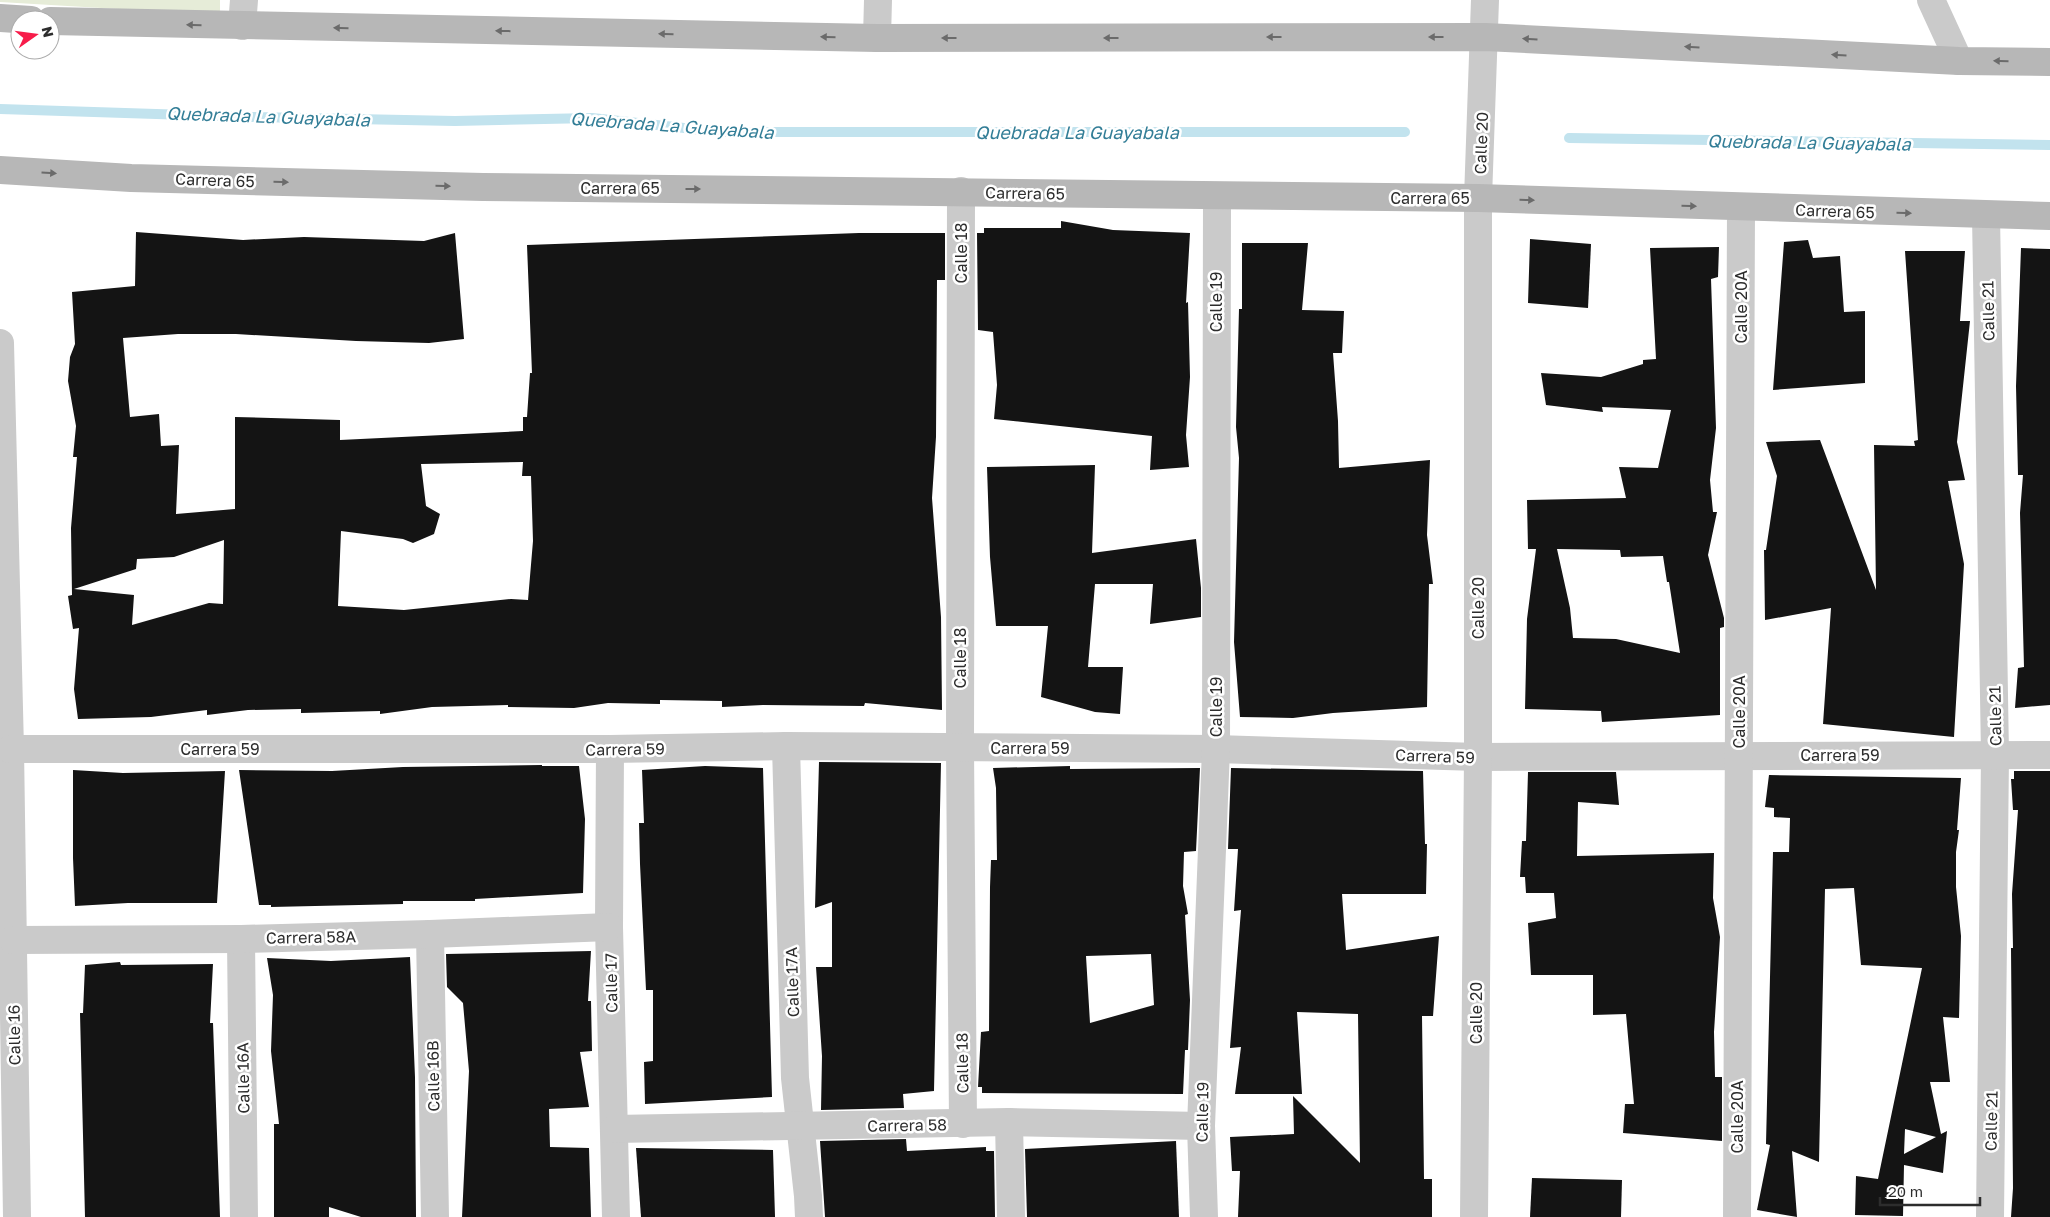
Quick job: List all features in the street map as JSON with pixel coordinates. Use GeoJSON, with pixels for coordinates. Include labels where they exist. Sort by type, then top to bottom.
{"type":"FeatureCollection","features":[{"type":"Feature","properties":{"kind":"main road"},"geometry":{"type":"LineString","coordinates":[[60,21],[243,13],[877,38],[1485,37],[1959,60],[2050,62]]}},
{"type":"Feature","properties":{"kind":"main road","name":"Carrera 65"},"geometry":{"type":"LineString","coordinates":[[0,170],[131,178],[483,187],[1478,198],[1741,208],[2050,216]]}},
{"type":"Feature","properties":{"kind":"street"},"geometry":{"type":"LineString","coordinates":[[877,38],[878,0]]}},
{"type":"Feature","properties":{"kind":"street","name":"Calle 20"},"geometry":{"type":"LineString","coordinates":[[1474,1217],[1478,757],[1478,198],[1485,0]]}},
{"type":"Feature","properties":{"kind":"street"},"geometry":{"type":"LineString","coordinates":[[1931,0],[1959,60]]}},
{"type":"Feature","properties":{"kind":"street","name":"Calle 18"},"geometry":{"type":"LineString","coordinates":[[961,191],[960,748],[963,1124]]}},
{"type":"Feature","properties":{"kind":"street","name":"Calle 19"},"geometry":{"type":"LineString","coordinates":[[1204,1217],[1201,1126],[1216,749],[1217,196]]}},
{"type":"Feature","properties":{"kind":"street","name":"Calle 20A"},"geometry":{"type":"LineString","coordinates":[[1737,1217],[1741,208]]}},
{"type":"Feature","properties":{"kind":"street","name":"Calle 21"},"geometry":{"type":"LineString","coordinates":[[1986,215],[1995,755],[1990,1217]]}},
{"type":"Feature","properties":{"kind":"street","name":"Calle 16"},"geometry":{"type":"LineString","coordinates":[[0,343],[10,749],[17,1217]]}},
{"type":"Feature","properties":{"kind":"street","name":"Carrera 59"},"geometry":{"type":"LineString","coordinates":[[10,749],[610,749],[786,746],[1216,749],[1478,757],[2050,755]]}},
{"type":"Feature","properties":{"kind":"street","name":"Calle 17A"},"geometry":{"type":"LineString","coordinates":[[786,746],[795,1078],[809,1217]]}},
{"type":"Feature","properties":{"kind":"street","name":"Calle 17"},"geometry":{"type":"LineString","coordinates":[[610,749],[609,927],[616,1217]]}},
{"type":"Feature","properties":{"kind":"street","name":"Carrera 58A"},"geometry":{"type":"LineString","coordinates":[[13,940],[242,939],[609,927]]}},
{"type":"Feature","properties":{"kind":"street","name":"Calle 16B"},"geometry":{"type":"LineString","coordinates":[[430,934],[435,1217]]}},
{"type":"Feature","properties":{"kind":"street","name":"Calle 16A"},"geometry":{"type":"LineString","coordinates":[[242,939],[244,1217]]}},
{"type":"Feature","properties":{"kind":"street"},"geometry":{"type":"LineString","coordinates":[[1009,1122],[1011,1217]]}},
{"type":"Feature","properties":{"kind":"street","name":"Carrera 58"},"geometry":{"type":"LineString","coordinates":[[614,1129],[1009,1122],[1201,1126]]}},
{"type":"Feature","properties":{"kind":"green space"},"geometry":{"type":"Polygon","coordinates":[[[0,0],[220,0],[220,15],[0,2],[0,0]]]}},
{"type":"Feature","properties":{"kind":"building"},"geometry":{"type":"Polygon","coordinates":[[[1061,221],[1113,230],[1190,233],[1186,303],[1188,302],[1190,377],[1186,435],[1189,467],[1150,470],[1152,436],[994,419],[997,385],[993,332],[978,330],[977,233],[984,233],[984,228],[1061,228],[1061,221]]]}},
{"type":"Feature","properties":{"kind":"building"},"geometry":{"type":"Polygon","coordinates":[[[136,232],[243,240],[304,237],[424,241],[455,233],[464,339],[429,343],[236,334],[178,334],[123,338],[130,417],[159,414],[161,446],[179,445],[176,514],[235,509],[235,417],[340,420],[340,440],[523,431],[523,417],[527,417],[530,373],[532,373],[527,245],[859,233],[945,233],[945,280],[937,280],[936,437],[932,498],[941,617],[942,710],[865,703],[864,706],[763,705],[722,707],[722,701],[660,700],[660,704],[608,703],[574,708],[508,707],[508,705],[432,707],[380,714],[380,711],[301,713],[301,709],[248,710],[207,715],[207,710],[151,717],[78,719],[74,689],[79,628],[73,629],[68,596],[72,595],[71,528],[77,457],[73,457],[76,426],[68,381],[70,357],[75,344],[72,292],[135,286],[136,232]],[[523,462],[421,464],[426,506],[440,514],[434,534],[413,543],[403,539],[341,531],[338,606],[404,610],[511,599],[528,600],[533,541],[531,476],[522,476],[523,462]],[[224,540],[174,557],[137,559],[136,569],[74,589],[134,595],[132,625],[209,603],[223,604],[224,540]]]}},
{"type":"Feature","properties":{"kind":"building"},"geometry":{"type":"Polygon","coordinates":[[[1530,239],[1591,244],[1588,308],[1528,303],[1530,239]]]}},
{"type":"Feature","properties":{"kind":"building"},"geometry":{"type":"Polygon","coordinates":[[[1808,240],[1813,258],[1840,256],[1844,312],[1865,311],[1865,383],[1773,390],[1784,242],[1808,240]]]}},
{"type":"Feature","properties":{"kind":"building"},"geometry":{"type":"Polygon","coordinates":[[[1242,243],[1308,243],[1302,310],[1344,311],[1342,353],[1333,353],[1339,468],[1430,460],[1427,535],[1433,584],[1429,584],[1427,707],[1333,713],[1293,718],[1240,717],[1234,642],[1239,458],[1236,427],[1239,309],[1242,309],[1242,243]]]}},
{"type":"Feature","properties":{"kind":"building"},"geometry":{"type":"Polygon","coordinates":[[[1719,247],[1718,277],[1711,279],[1716,428],[1710,480],[1713,512],[1717,512],[1708,555],[1724,618],[1724,627],[1720,628],[1720,715],[1602,722],[1601,711],[1525,709],[1527,619],[1536,549],[1528,549],[1527,500],[1626,498],[1619,467],[1658,468],[1671,410],[1602,407],[1603,412],[1546,405],[1541,373],[1601,377],[1643,364],[1643,360],[1656,359],[1650,248],[1719,247]],[[1557,549],[1570,608],[1573,638],[1616,639],[1680,653],[1663,556],[1621,557],[1620,550],[1557,549]]]}},
{"type":"Feature","properties":{"kind":"building"},"geometry":{"type":"Polygon","coordinates":[[[2021,248],[2050,249],[2050,705],[2015,708],[2018,668],[2024,667],[2020,513],[2023,475],[2018,475],[2016,386],[2021,248]]]}},
{"type":"Feature","properties":{"kind":"building"},"geometry":{"type":"Polygon","coordinates":[[[1905,251],[1965,251],[1960,321],[1970,321],[1957,442],[1965,480],[1948,481],[1964,564],[1954,737],[1823,724],[1831,608],[1765,620],[1764,550],[1766,550],[1777,476],[1766,442],[1820,440],[1876,590],[1874,445],[1915,446],[1914,441],[1918,440],[1905,251]]]}},
{"type":"Feature","properties":{"kind":"building"},"geometry":{"type":"Polygon","coordinates":[[[1095,465],[1092,553],[1196,539],[1201,588],[1201,617],[1150,624],[1153,584],[1095,584],[1088,667],[1123,667],[1120,714],[1095,712],[1041,697],[1048,626],[996,626],[990,557],[987,467],[1095,465]]]}},
{"type":"Feature","properties":{"kind":"building"},"geometry":{"type":"Polygon","coordinates":[[[819,762],[941,763],[934,1091],[903,1094],[904,1108],[821,1110],[822,1056],[816,967],[832,967],[832,902],[815,908],[819,762]]]}},
{"type":"Feature","properties":{"kind":"building"},"geometry":{"type":"Polygon","coordinates":[[[579,766],[585,819],[583,893],[475,899],[475,901],[403,901],[403,904],[271,907],[271,905],[259,905],[239,770],[332,771],[403,767],[579,766]]]}},
{"type":"Feature","properties":{"kind":"building"},"geometry":{"type":"Polygon","coordinates":[[[705,766],[763,768],[772,1097],[645,1104],[644,1062],[653,1061],[653,990],[646,990],[639,823],[644,823],[642,770],[705,766]]]}},
{"type":"Feature","properties":{"kind":"building"},"geometry":{"type":"Polygon","coordinates":[[[1070,766],[1070,769],[1200,768],[1196,851],[1184,852],[1183,886],[1188,914],[1185,915],[1190,1000],[1188,1050],[1185,1050],[1183,1094],[982,1093],[982,1087],[978,1087],[981,1032],[989,1031],[991,860],[997,860],[996,788],[993,768],[1070,766]],[[1151,954],[1086,956],[1090,1023],[1154,1005],[1151,954]]]}},
{"type":"Feature","properties":{"kind":"building"},"geometry":{"type":"Polygon","coordinates":[[[1231,768],[1423,771],[1425,844],[1427,844],[1426,894],[1342,894],[1346,950],[1439,936],[1433,1016],[1422,1016],[1424,1179],[1432,1179],[1432,1217],[1238,1217],[1240,1171],[1232,1171],[1230,1137],[1294,1134],[1293,1096],[1360,1163],[1358,1014],[1297,1012],[1302,1094],[1235,1094],[1241,1047],[1230,1048],[1241,910],[1234,911],[1238,849],[1228,849],[1231,768]]]}},
{"type":"Feature","properties":{"kind":"building"},"geometry":{"type":"Polygon","coordinates":[[[73,770],[123,773],[225,771],[217,903],[128,903],[75,906],[73,770]]]}},
{"type":"Feature","properties":{"kind":"building"},"geometry":{"type":"Polygon","coordinates":[[[2014,771],[2050,771],[2050,1217],[2011,1217],[2013,1188],[2011,948],[2013,948],[2012,894],[2018,810],[2013,810],[2011,779],[2014,779],[2014,771]]]}},
{"type":"Feature","properties":{"kind":"building"},"geometry":{"type":"Polygon","coordinates":[[[1528,772],[1616,772],[1619,805],[1578,802],[1577,856],[1714,853],[1713,898],[1720,937],[1714,1032],[1715,1077],[1722,1077],[1722,1141],[1623,1133],[1625,1104],[1634,1104],[1626,1014],[1593,1015],[1593,975],[1531,975],[1528,923],[1556,918],[1554,893],[1526,893],[1525,877],[1520,877],[1522,841],[1526,841],[1528,772]]]}},
{"type":"Feature","properties":{"kind":"building"},"geometry":{"type":"Polygon","coordinates":[[[1769,775],[1961,778],[1957,830],[1959,830],[1956,852],[1956,887],[1961,936],[1959,1018],[1943,1017],[1950,1082],[1930,1082],[1941,1134],[1947,1131],[1943,1173],[1904,1165],[1903,1216],[1855,1215],[1856,1176],[1878,1179],[1922,968],[1861,965],[1854,888],[1825,889],[1819,1162],[1792,1151],[1797,1217],[1757,1210],[1770,1145],[1766,1144],[1773,852],[1789,852],[1790,818],[1774,817],[1774,808],[1765,807],[1769,775]],[[1905,1129],[1904,1154],[1936,1137],[1905,1129]]]}},
{"type":"Feature","properties":{"kind":"building"},"geometry":{"type":"Polygon","coordinates":[[[591,951],[588,1001],[591,1001],[592,1051],[580,1052],[589,1107],[549,1109],[550,1147],[589,1148],[591,1217],[462,1217],[469,1071],[463,1003],[447,987],[446,954],[591,951]]]}},
{"type":"Feature","properties":{"kind":"building"},"geometry":{"type":"Polygon","coordinates":[[[410,957],[415,1077],[416,1217],[361,1217],[329,1207],[329,1217],[274,1217],[274,1124],[279,1124],[271,1051],[273,995],[267,958],[331,961],[410,957]]]}},
{"type":"Feature","properties":{"kind":"building"},"geometry":{"type":"Polygon","coordinates":[[[120,962],[121,965],[213,964],[210,1023],[213,1023],[220,1217],[85,1217],[80,1013],[83,1013],[85,965],[120,962]]]}},
{"type":"Feature","properties":{"kind":"building"},"geometry":{"type":"Polygon","coordinates":[[[906,1139],[907,1151],[986,1147],[986,1151],[994,1151],[995,1217],[825,1217],[820,1141],[906,1139]]]}},
{"type":"Feature","properties":{"kind":"building"},"geometry":{"type":"Polygon","coordinates":[[[1176,1141],[1179,1217],[1027,1217],[1025,1149],[1176,1141]]]}},
{"type":"Feature","properties":{"kind":"building"},"geometry":{"type":"Polygon","coordinates":[[[636,1148],[773,1150],[775,1217],[641,1217],[636,1148]]]}},
{"type":"Feature","properties":{"kind":"building"},"geometry":{"type":"Polygon","coordinates":[[[1532,1178],[1622,1180],[1621,1217],[1530,1217],[1532,1178]]]}},
{"type":"Feature","properties":{"kind":"waterway","name":"Quebrada La Guayabala"},"geometry":{"type":"LineString","coordinates":[[0,109],[455,121],[592,118],[721,132],[1405,132]]}},
{"type":"Feature","properties":{"kind":"waterway","name":"Quebrada La Guayabala"},"geometry":{"type":"LineString","coordinates":[[1569,138],[2050,145]]}}]}
